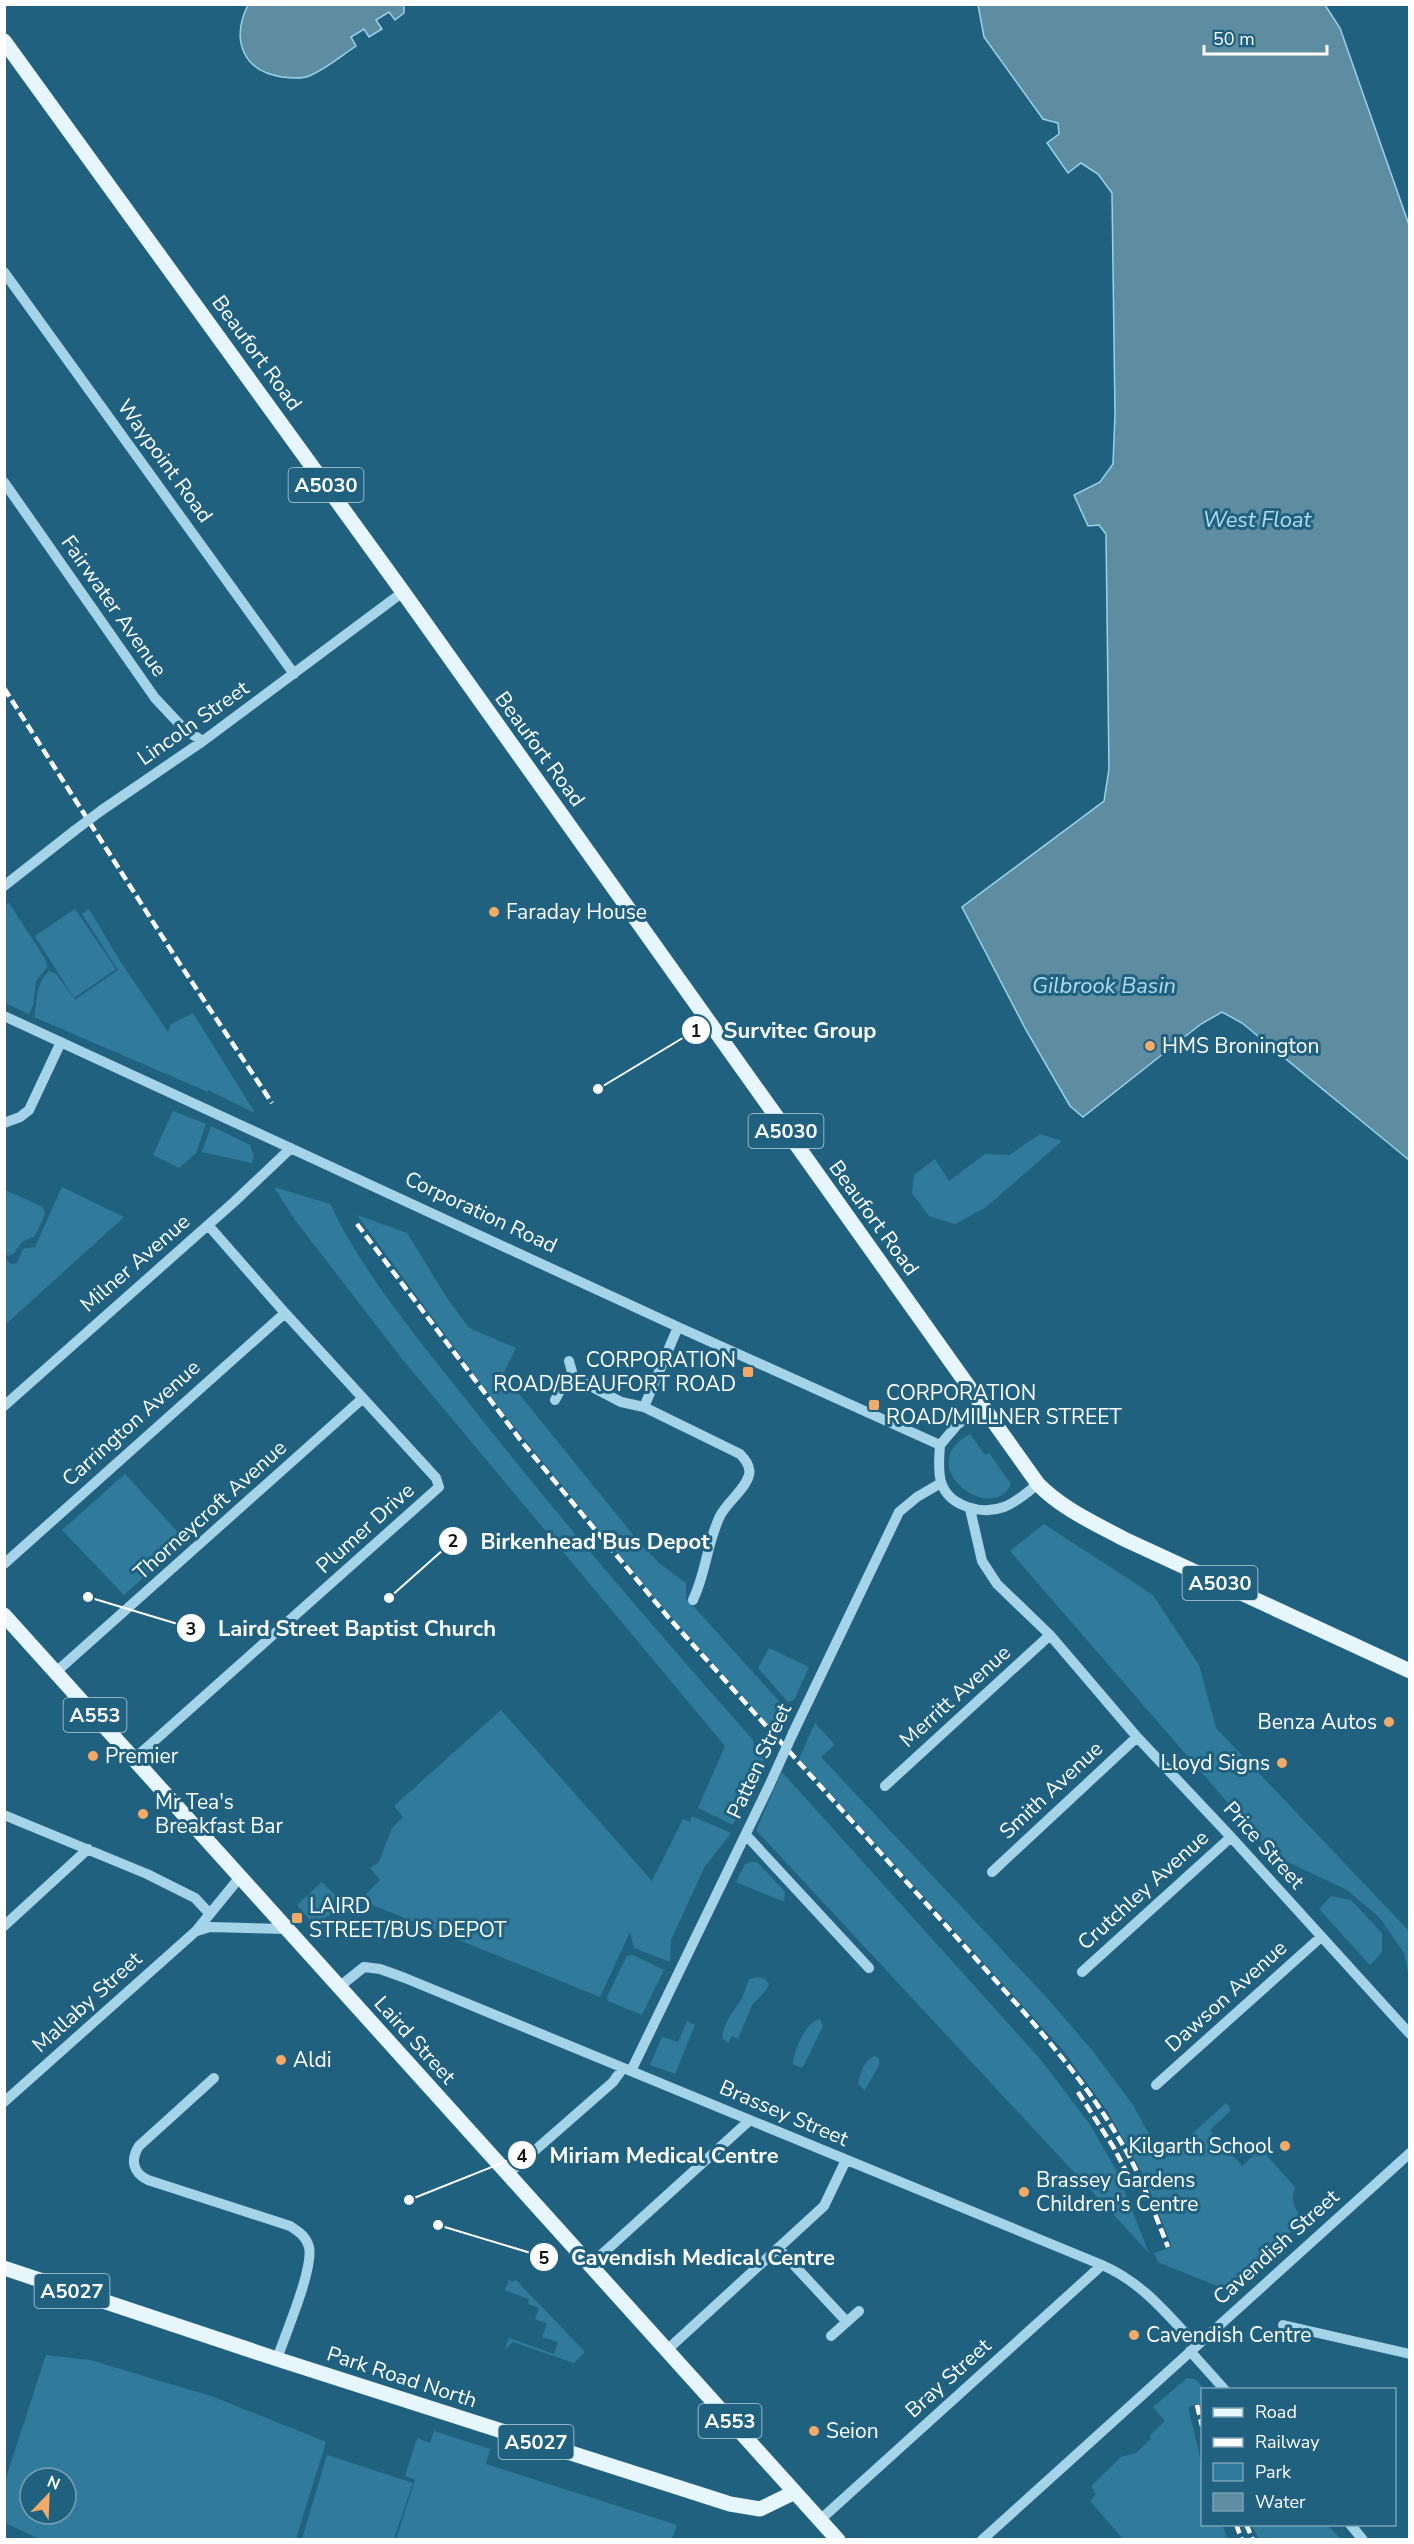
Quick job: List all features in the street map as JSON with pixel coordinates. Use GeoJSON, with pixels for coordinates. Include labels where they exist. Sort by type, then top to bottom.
{"type":"FeatureCollection","features":[{"type":"Feature","properties":{"kind":"main road","name":"Beaufort Road"},"geometry":{"type":"LineString","coordinates":[[4,40],[403,592],[1038,1484]]}},
{"type":"Feature","properties":{"kind":"main road","name":"A5030"},"geometry":{"type":"LineString","coordinates":[[1038,1484],[1047,1493],[1080,1515],[1124,1539],[1410,1671]]}},
{"type":"Feature","properties":{"kind":"main road","name":"Laird Street"},"geometry":{"type":"LineString","coordinates":[[4,1615],[795,2492]]}},
{"type":"Feature","properties":{"kind":"main road","name":"Park Road North"},"geometry":{"type":"LineString","coordinates":[[4,2268],[276,2359],[730,2504],[759,2509],[795,2492]]}},
{"type":"Feature","properties":{"kind":"main road","name":"A553"},"geometry":{"type":"LineString","coordinates":[[795,2492],[838,2540]]}},
{"type":"Feature","properties":{"kind":"street","name":"Waypoint Road"},"geometry":{"type":"LineString","coordinates":[[4,272],[294,674]]}},
{"type":"Feature","properties":{"kind":"street","name":"Fairwater Avenue"},"geometry":{"type":"LineString","coordinates":[[4,482],[155,698],[185,730],[203,741]]}},
{"type":"Feature","properties":{"kind":"street","name":"Lincoln Street"},"geometry":{"type":"LineString","coordinates":[[4,885],[102,810],[203,741],[403,592]]}},
{"type":"Feature","properties":{"kind":"street","name":"Corporation Road"},"geometry":{"type":"LineString","coordinates":[[4,1016],[678,1327],[940,1445]]}},
{"type":"Feature","properties":{"kind":"street"},"geometry":{"type":"LineString","coordinates":[[4,1123],[20,1117],[29,1110],[61,1042]]}},
{"type":"Feature","properties":{"kind":"street","name":"Milner Avenue"},"geometry":{"type":"LineString","coordinates":[[4,1406],[291,1148]]}},
{"type":"Feature","properties":{"kind":"street","name":"Plumer Drive"},"geometry":{"type":"LineString","coordinates":[[135,1758],[439,1487],[436,1478],[362,1399],[208,1225]]}},
{"type":"Feature","properties":{"kind":"street","name":"Carrington Avenue"},"geometry":{"type":"LineString","coordinates":[[4,1564],[285,1313]]}},
{"type":"Feature","properties":{"kind":"street"},"geometry":{"type":"LineString","coordinates":[[644,1407],[678,1327]]}},
{"type":"Feature","properties":{"kind":"street"},"geometry":{"type":"LineString","coordinates":[[568,1361],[573,1379]]}},
{"type":"Feature","properties":{"kind":"street"},"geometry":{"type":"LineString","coordinates":[[555,1400],[562,1385],[569,1379],[573,1379],[593,1386],[609,1398],[644,1407],[741,1454],[747,1461],[750,1472],[746,1482],[720,1515],[705,1573],[693,1600]]}},
{"type":"Feature","properties":{"kind":"street","name":"Thorneycroft Avenue"},"geometry":{"type":"LineString","coordinates":[[56,1672],[362,1399]]}},
{"type":"Feature","properties":{"kind":"street"},"geometry":{"type":"LineString","coordinates":[[982,1407],[957,1425],[940,1445],[941,1483],[951,1497],[970,1509],[1002,1508],[1016,1501],[1038,1484]]}},
{"type":"Feature","properties":{"kind":"street","name":"Patten Street"},"geometry":{"type":"LineString","coordinates":[[508,2175],[627,2070],[746,1835],[899,1512],[917,1497],[941,1483]]}},
{"type":"Feature","properties":{"kind":"street","name":"Price Street"},"geometry":{"type":"LineString","coordinates":[[970,1509],[982,1561],[997,1584],[1050,1635],[1137,1737],[1410,2034]]}},
{"type":"Feature","properties":{"kind":"street","name":"Merritt Avenue"},"geometry":{"type":"LineString","coordinates":[[885,1786],[1050,1635]]}},
{"type":"Feature","properties":{"kind":"street","name":"Smith Avenue"},"geometry":{"type":"LineString","coordinates":[[992,1872],[1137,1737]]}},
{"type":"Feature","properties":{"kind":"street"},"geometry":{"type":"LineString","coordinates":[[4,1815],[147,1874],[195,1898],[210,1914]]}},
{"type":"Feature","properties":{"kind":"street"},"geometry":{"type":"LineString","coordinates":[[746,1835],[869,1968]]}},
{"type":"Feature","properties":{"kind":"street","name":"Crutchley Avenue"},"geometry":{"type":"LineString","coordinates":[[1082,1972],[1231,1837]]}},
{"type":"Feature","properties":{"kind":"street"},"geometry":{"type":"LineString","coordinates":[[4,1926],[88,1849]]}},
{"type":"Feature","properties":{"kind":"street","name":"Mallaby Street"},"geometry":{"type":"LineString","coordinates":[[4,2102],[196,1931],[240,1877]]}},
{"type":"Feature","properties":{"kind":"street"},"geometry":{"type":"LineString","coordinates":[[196,1931],[210,1927],[287,1929]]}},
{"type":"Feature","properties":{"kind":"street","name":"Dawson Avenue"},"geometry":{"type":"LineString","coordinates":[[1156,2085],[1321,1937]]}},
{"type":"Feature","properties":{"kind":"street","name":"Brassey Street"},"geometry":{"type":"LineString","coordinates":[[339,1987],[364,1967],[380,1969],[1102,2265],[1124,2275],[1147,2292],[1223,2388]]}},
{"type":"Feature","properties":{"kind":"street"},"geometry":{"type":"LineString","coordinates":[[214,2078],[139,2146],[133,2158],[134,2166],[141,2177],[148,2180],[290,2226],[306,2238],[309,2248],[308,2267],[276,2359]]}},
{"type":"Feature","properties":{"kind":"street"},"geometry":{"type":"LineString","coordinates":[[590,2265],[750,2120]]}},
{"type":"Feature","properties":{"kind":"street","name":"Cavendish Street"},"geometry":{"type":"LineString","coordinates":[[982,2540],[1410,2153]]}},
{"type":"Feature","properties":{"kind":"street"},"geometry":{"type":"LineString","coordinates":[[667,2350],[824,2206],[846,2160]]}},
{"type":"Feature","properties":{"kind":"street"},"geometry":{"type":"LineString","coordinates":[[778,2248],[847,2322]]}},
{"type":"Feature","properties":{"kind":"street","name":"Bray Street"},"geometry":{"type":"LineString","coordinates":[[820,2520],[1102,2265]]}},
{"type":"Feature","properties":{"kind":"street"},"geometry":{"type":"LineString","coordinates":[[831,2336],[860,2311]]}},
{"type":"Feature","properties":{"kind":"street"},"geometry":{"type":"LineString","coordinates":[[1283,2325],[1410,2354]]}},
{"type":"Feature","properties":{"kind":"street"},"geometry":{"type":"LineString","coordinates":[[1352,2526],[1363,2540]]}},
{"type":"Feature","properties":{"kind":"green space"},"geometry":{"type":"Polygon","coordinates":[[[9,903],[46,960],[47,967],[36,981],[33,1005],[29,1014],[5,1003],[4,905],[9,903]]]}},
{"type":"Feature","properties":{"kind":"green space"},"geometry":{"type":"Polygon","coordinates":[[[75,909],[116,969],[74,998],[35,936],[75,909]]]}},
{"type":"Feature","properties":{"kind":"green space"},"geometry":{"type":"Polygon","coordinates":[[[89,909],[120,961],[168,1032],[171,1024],[193,1013],[255,1113],[208,1090],[208,1092],[34,1017],[39,987],[49,971],[56,974],[75,1000],[118,970],[82,914],[89,909]]]}},
{"type":"Feature","properties":{"kind":"green space"},"geometry":{"type":"Polygon","coordinates":[[[173,1111],[206,1124],[196,1153],[179,1168],[153,1155],[173,1111]]]}},
{"type":"Feature","properties":{"kind":"green space"},"geometry":{"type":"Polygon","coordinates":[[[211,1126],[250,1145],[254,1157],[252,1163],[202,1152],[211,1126]]]}},
{"type":"Feature","properties":{"kind":"green space"},"geometry":{"type":"Polygon","coordinates":[[[1040,1134],[1062,1141],[985,1208],[955,1224],[929,1216],[912,1193],[914,1175],[935,1159],[949,1181],[985,1154],[1009,1155],[1040,1134]]]}},
{"type":"Feature","properties":{"kind":"green space"},"geometry":{"type":"Polygon","coordinates":[[[62,1187],[124,1217],[5,1325],[5,1258],[11,1264],[17,1263],[23,1249],[35,1247],[62,1187]]]}},
{"type":"Feature","properties":{"kind":"green space"},"geometry":{"type":"Polygon","coordinates":[[[274,1187],[330,1204],[359,1256],[393,1306],[502,1445],[572,1531],[753,1740],[754,1749],[766,1754],[733,1825],[698,1808],[725,1746],[403,1360],[295,1220],[274,1187]]]}},
{"type":"Feature","properties":{"kind":"green space"},"geometry":{"type":"Polygon","coordinates":[[[5,1190],[43,1207],[45,1214],[35,1236],[22,1242],[14,1253],[8,1256],[5,1254],[5,1190]]]}},
{"type":"Feature","properties":{"kind":"green space"},"geometry":{"type":"Polygon","coordinates":[[[357,1215],[407,1233],[447,1298],[469,1328],[516,1348],[503,1374],[638,1541],[660,1564],[686,1583],[686,1598],[786,1709],[775,1733],[655,1599],[499,1408],[357,1215]]]}},
{"type":"Feature","properties":{"kind":"green space"},"geometry":{"type":"Polygon","coordinates":[[[970,1434],[985,1455],[989,1453],[1011,1484],[1002,1495],[989,1498],[974,1495],[961,1487],[952,1475],[949,1461],[954,1447],[970,1434]]]}},
{"type":"Feature","properties":{"kind":"green space"},"geometry":{"type":"Polygon","coordinates":[[[125,1474],[185,1540],[124,1595],[62,1530],[125,1474]]]}},
{"type":"Feature","properties":{"kind":"green space"},"geometry":{"type":"Polygon","coordinates":[[[1044,1524],[1153,1595],[1199,1665],[1216,1728],[1409,1931],[1409,1976],[1404,1953],[1380,1918],[1347,1890],[1273,1855],[1010,1551],[1044,1524]]]}},
{"type":"Feature","properties":{"kind":"green space"},"geometry":{"type":"Polygon","coordinates":[[[769,1648],[809,1667],[794,1700],[788,1702],[758,1668],[769,1648]]]}},
{"type":"Feature","properties":{"kind":"green space"},"geometry":{"type":"Polygon","coordinates":[[[501,1710],[652,1881],[683,1819],[690,1822],[692,1816],[731,1833],[704,1868],[671,1940],[670,1962],[634,1948],[630,1932],[600,1997],[360,1900],[380,1880],[370,1868],[379,1862],[392,1828],[403,1817],[394,1806],[501,1710]]]}},
{"type":"Feature","properties":{"kind":"green space"},"geometry":{"type":"Polygon","coordinates":[[[815,1723],[835,1745],[821,1757],[1048,1999],[1092,2050],[1133,2105],[1163,2160],[1226,2103],[1231,2110],[1210,2130],[1242,2166],[1261,2149],[1295,2187],[1294,2205],[1305,2219],[1230,2286],[1217,2286],[1158,2262],[1154,2253],[1172,2247],[1145,2178],[1108,2112],[1062,2049],[799,1759],[815,1723]]]}},
{"type":"Feature","properties":{"kind":"green space"},"geometry":{"type":"Polygon","coordinates":[[[782,1772],[1041,2060],[1089,2123],[1116,2170],[1149,2253],[756,1830],[782,1772]]]}},
{"type":"Feature","properties":{"kind":"green space"},"geometry":{"type":"Polygon","coordinates":[[[757,1862],[785,1892],[784,1902],[736,1882],[745,1864],[757,1862]]]}},
{"type":"Feature","properties":{"kind":"green space"},"geometry":{"type":"Polygon","coordinates":[[[322,1882],[341,1901],[349,1905],[313,1924],[297,1905],[322,1882]]]}},
{"type":"Feature","properties":{"kind":"green space"},"geometry":{"type":"Polygon","coordinates":[[[1331,1896],[1351,1900],[1382,1933],[1382,1952],[1370,1965],[1319,1909],[1331,1896]]]}},
{"type":"Feature","properties":{"kind":"green space"},"geometry":{"type":"Polygon","coordinates":[[[633,1955],[664,1970],[642,2015],[608,2001],[607,1997],[627,1956],[633,1955]]]}},
{"type":"Feature","properties":{"kind":"green space"},"geometry":{"type":"Polygon","coordinates":[[[758,1977],[765,1979],[769,1984],[767,1989],[752,2005],[738,2039],[732,2036],[728,2043],[722,2038],[727,2021],[742,1998],[749,1979],[758,1977]]]}},
{"type":"Feature","properties":{"kind":"green space"},"geometry":{"type":"Polygon","coordinates":[[[820,2019],[823,2026],[804,2065],[802,2068],[793,2064],[805,2031],[820,2019]]]}},
{"type":"Feature","properties":{"kind":"green space"},"geometry":{"type":"Polygon","coordinates":[[[687,2021],[695,2025],[675,2074],[650,2065],[662,2037],[678,2042],[687,2021]]]}},
{"type":"Feature","properties":{"kind":"green space"},"geometry":{"type":"Polygon","coordinates":[[[875,2056],[879,2059],[879,2065],[865,2090],[858,2084],[860,2075],[865,2064],[875,2056]]]}},
{"type":"Feature","properties":{"kind":"green space"},"geometry":{"type":"Polygon","coordinates":[[[509,2280],[512,2282],[516,2280],[585,2352],[574,2363],[513,2342],[505,2349],[509,2338],[554,2354],[558,2342],[542,2337],[547,2324],[535,2319],[539,2308],[528,2304],[529,2299],[505,2290],[509,2280]]]}},
{"type":"Feature","properties":{"kind":"green space"},"geometry":{"type":"Polygon","coordinates":[[[46,2355],[90,2360],[214,2397],[326,2442],[296,2539],[40,2539],[5,2523],[5,2481],[46,2355]]]}},
{"type":"Feature","properties":{"kind":"green space"},"geometry":{"type":"Polygon","coordinates":[[[1187,2378],[1195,2379],[1204,2388],[1201,2388],[1201,2403],[1188,2407],[1201,2462],[1201,2526],[1222,2526],[1228,2539],[1123,2539],[1090,2501],[1096,2494],[1091,2486],[1121,2457],[1136,2453],[1165,2421],[1153,2407],[1187,2378]]]}},
{"type":"Feature","properties":{"kind":"green space"},"geometry":{"type":"Polygon","coordinates":[[[434,2431],[490,2449],[486,2464],[677,2525],[672,2539],[396,2539],[415,2480],[405,2476],[417,2438],[430,2443],[434,2431]]]}},
{"type":"Feature","properties":{"kind":"green space"},"geometry":{"type":"Polygon","coordinates":[[[327,2455],[413,2483],[394,2539],[302,2539],[327,2455]]]}},
{"type":"Feature","properties":{"kind":"green space"},"geometry":{"type":"Polygon","coordinates":[[[1252,2526],[1328,2526],[1341,2539],[1259,2539],[1252,2526]]]}},
{"type":"Feature","properties":{"kind":"water"},"geometry":{"type":"Polygon","coordinates":[[[248,5],[404,5],[404,13],[395,20],[389,12],[376,20],[382,29],[369,37],[364,29],[351,37],[356,46],[333,62],[309,76],[292,78],[268,74],[249,61],[241,41],[243,18],[248,5]]]}},
{"type":"Feature","properties":{"kind":"water","name":"West Float"},"geometry":{"type":"Polygon","coordinates":[[[978,5],[1325,5],[1340,28],[1409,225],[1409,1160],[1242,1023],[1222,1012],[1201,1024],[1083,1117],[1070,1106],[1026,1030],[962,907],[1104,801],[1109,769],[1106,534],[1099,525],[1088,526],[1074,495],[1100,482],[1113,464],[1115,414],[1112,193],[1098,174],[1081,163],[1068,173],[1047,143],[1059,134],[1058,123],[1043,119],[984,37],[978,5]]]}},
{"type":"Feature","properties":{"kind":"railway"},"geometry":{"type":"LineString","coordinates":[[4,688],[174,955],[272,1103]]}},
{"type":"Feature","properties":{"kind":"railway"},"geometry":{"type":"LineString","coordinates":[[357,1224],[522,1442],[668,1617],[1023,2011],[1063,2059],[1111,2125],[1135,2167],[1168,2247]]}},
{"type":"Feature","properties":{"kind":"railway"},"geometry":{"type":"LineString","coordinates":[[1078,2092],[1114,2148],[1129,2177]]}},
{"type":"Feature","properties":{"kind":"railway"},"geometry":{"type":"LineString","coordinates":[[1197,2405],[1201,2422]]}},
{"type":"Feature","properties":{"kind":"railway"},"geometry":{"type":"LineString","coordinates":[[1237,2526],[1242,2540]]}},
{"type":"Feature","properties":{"kind":"railway"},"geometry":{"type":"LineString","coordinates":[[1247,2526],[1253,2540]]}},
{"type":"Feature","properties":{"kind":"place","name":"Faraday House"},"geometry":{"type":"Point","coordinates":[494,912]}},
{"type":"Feature","properties":{"kind":"place","name":"HMS Bronington"},"geometry":{"type":"Point","coordinates":[1150,1046]}},
{"type":"Feature","properties":{"kind":"place","name":"Survitec Group"},"geometry":{"type":"Point","coordinates":[598,1089]}},
{"type":"Feature","properties":{"kind":"place","name":"CORPORATION ROAD/BEAUFORT ROAD"},"geometry":{"type":"Point","coordinates":[748,1372]}},
{"type":"Feature","properties":{"kind":"place","name":"CORPORATION ROAD/MILLNER STREET"},"geometry":{"type":"Point","coordinates":[874,1405]}},
{"type":"Feature","properties":{"kind":"place","name":"Laird Street Baptist Church"},"geometry":{"type":"Point","coordinates":[88,1597]}},
{"type":"Feature","properties":{"kind":"place","name":"Birkenhead Bus Depot"},"geometry":{"type":"Point","coordinates":[389,1598]}},
{"type":"Feature","properties":{"kind":"place","name":"Benza Autos"},"geometry":{"type":"Point","coordinates":[1389,1722]}},
{"type":"Feature","properties":{"kind":"place","name":"Premier"},"geometry":{"type":"Point","coordinates":[93,1756]}},
{"type":"Feature","properties":{"kind":"place","name":"Lloyd Signs"},"geometry":{"type":"Point","coordinates":[1282,1763]}},
{"type":"Feature","properties":{"kind":"place","name":"Mr Tea's Breakfast Bar"},"geometry":{"type":"Point","coordinates":[143,1814]}},
{"type":"Feature","properties":{"kind":"place","name":"LAIRD STREET/BUS DEPOT"},"geometry":{"type":"Point","coordinates":[297,1918]}},
{"type":"Feature","properties":{"kind":"place","name":"Aldi"},"geometry":{"type":"Point","coordinates":[281,2060]}},
{"type":"Feature","properties":{"kind":"place","name":"Kilgarth School"},"geometry":{"type":"Point","coordinates":[1285,2146]}},
{"type":"Feature","properties":{"kind":"place","name":"Brassey Gardens Children's Centre"},"geometry":{"type":"Point","coordinates":[1024,2192]}},
{"type":"Feature","properties":{"kind":"place","name":"Miriam Medical Centre"},"geometry":{"type":"Point","coordinates":[409,2200]}},
{"type":"Feature","properties":{"kind":"place","name":"Cavendish Medical Centre"},"geometry":{"type":"Point","coordinates":[438,2225]}},
{"type":"Feature","properties":{"kind":"place","name":"Cavendish Centre"},"geometry":{"type":"Point","coordinates":[1134,2335]}},
{"type":"Feature","properties":{"kind":"place","name":"Seion"},"geometry":{"type":"Point","coordinates":[814,2431]}},
{"type":"Feature","properties":{"kind":"water label","name":"Gilbrook Basin"},"geometry":{"type":"Point","coordinates":[1104,985]}}]}
